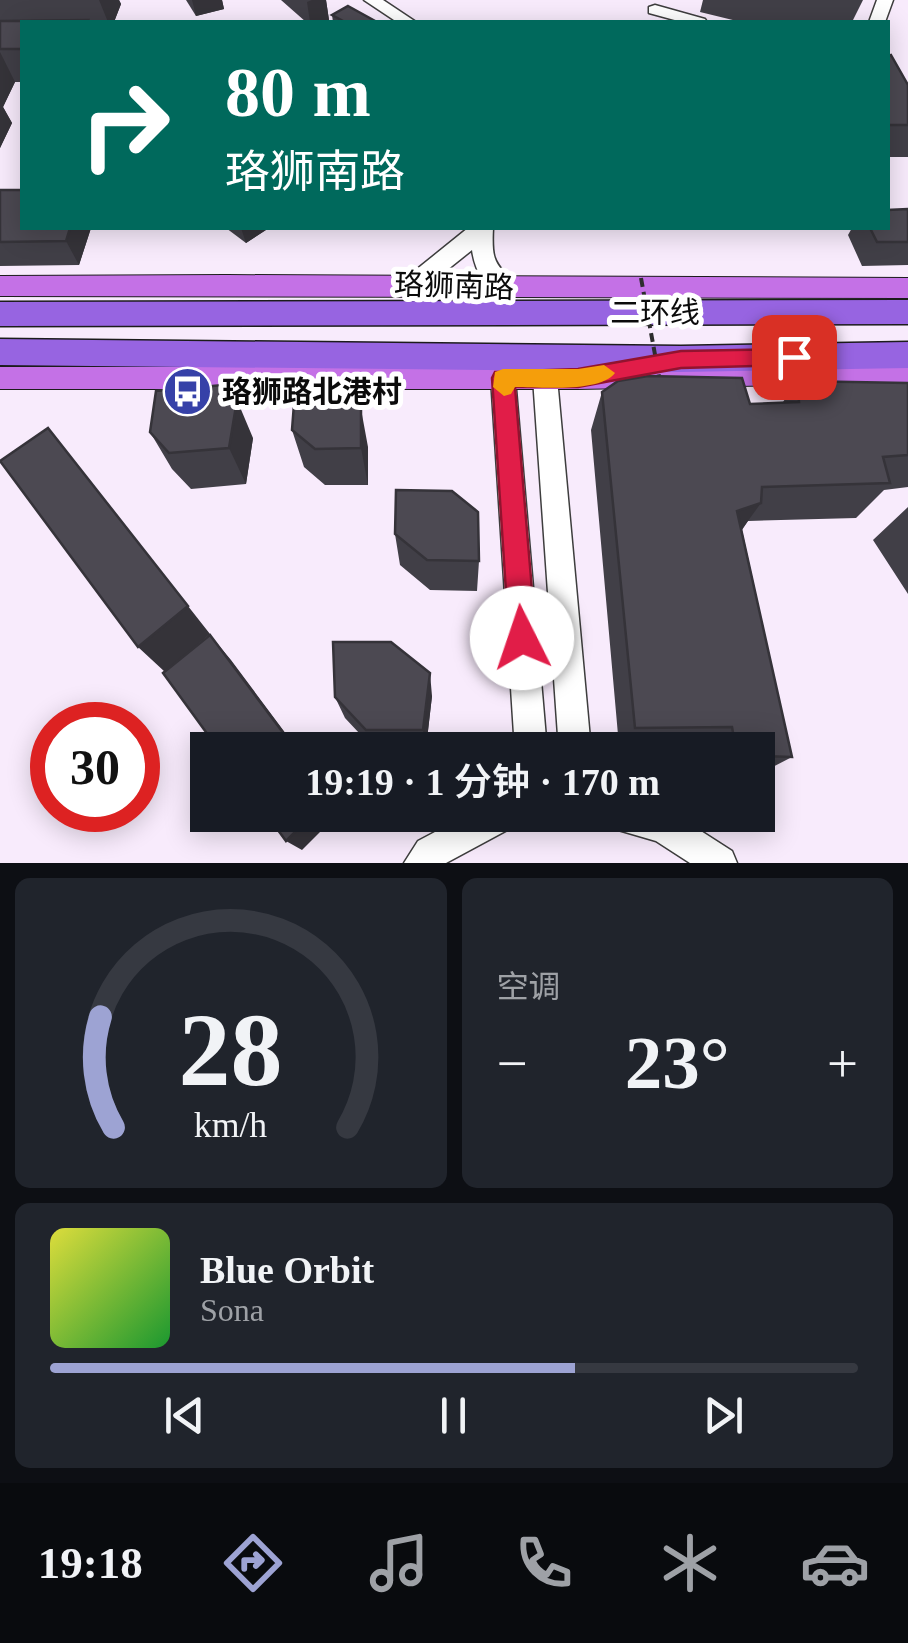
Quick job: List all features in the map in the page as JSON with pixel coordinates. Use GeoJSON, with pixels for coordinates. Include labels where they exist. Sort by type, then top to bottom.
{"type":"FeatureCollection","features":[{"type":"Feature","properties":{"kind":"highway","name":"二环线"},"geometry":{"type":"LineString","coordinates":[[409,299],[908,312]]}},
{"type":"Feature","properties":{"kind":"highway","name":"珞狮南路"},"geometry":{"type":"LineString","coordinates":[[0,314],[409,299]]}},
{"type":"Feature","properties":{"kind":"highway"},"geometry":{"type":"LineString","coordinates":[[0,352],[681,359],[908,354]]}},
{"type":"Feature","properties":{"kind":"highway"},"geometry":{"type":"LineString","coordinates":[[561,378],[681,359]]}},
{"type":"Feature","properties":{"kind":"main road","name":"珞狮南路"},"geometry":{"type":"LineString","coordinates":[[0,286],[409,299],[506,288],[908,288]]}},
{"type":"Feature","properties":{"kind":"main road"},"geometry":{"type":"LineString","coordinates":[[0,378],[561,378],[908,372]]}},
{"type":"Feature","properties":{"kind":"street"},"geometry":{"type":"LineString","coordinates":[[372,0],[405,20]]}},
{"type":"Feature","properties":{"kind":"street"},"geometry":{"type":"LineString","coordinates":[[654,11],[691,20]]}},
{"type":"Feature","properties":{"kind":"street"},"geometry":{"type":"LineString","coordinates":[[409,299],[479,230]]}},
{"type":"Feature","properties":{"kind":"street"},"geometry":{"type":"LineString","coordinates":[[481,230],[482,260],[494,279],[506,288]]}},
{"type":"Feature","properties":{"kind":"street"},"geometry":{"type":"LineString","coordinates":[[503,378],[530,732]]}},
{"type":"Feature","properties":{"kind":"street"},"geometry":{"type":"LineString","coordinates":[[561,378],[574,732]]}},
{"type":"Feature","properties":{"kind":"street"},"geometry":{"type":"LineString","coordinates":[[421,863],[430,853],[470,832]]}},
{"type":"Feature","properties":{"kind":"street"},"geometry":{"type":"LineString","coordinates":[[671,832],[720,863]]}},
{"type":"Feature","properties":{"kind":"path"},"geometry":{"type":"LineString","coordinates":[[642,278],[661,388]]}},
{"type":"Feature","properties":{"kind":"building"},"geometry":{"type":"Polygon","coordinates":[[[348,6],[373,20],[341,20],[332,15],[348,6]]]}},
{"type":"Feature","properties":{"kind":"building"},"geometry":{"type":"Polygon","coordinates":[[[0,21],[20,21],[20,49],[0,49],[0,21]]]}},
{"type":"Feature","properties":{"kind":"building"},"geometry":{"type":"Polygon","coordinates":[[[890,55],[908,85],[908,125],[890,125],[890,55]]]}},
{"type":"Feature","properties":{"kind":"building"},"geometry":{"type":"Polygon","coordinates":[[[0,190],[20,190],[20,230],[69,230],[66,241],[0,242],[0,190]]]}},
{"type":"Feature","properties":{"kind":"building"},"geometry":{"type":"Polygon","coordinates":[[[908,209],[908,242],[877,242],[871,230],[890,230],[890,210],[908,209]]]}},
{"type":"Feature","properties":{"kind":"building"},"geometry":{"type":"Polygon","coordinates":[[[648,376],[742,378],[750,404],[799,402],[797,381],[908,383],[908,455],[883,457],[890,483],[762,487],[761,503],[737,511],[792,757],[775,756],[775,732],[733,732],[732,727],[635,728],[602,392],[618,381],[648,376]]]}},
{"type":"Feature","properties":{"kind":"building"},"geometry":{"type":"Polygon","coordinates":[[[223,385],[237,400],[229,448],[169,453],[150,432],[156,391],[223,385]]]}},
{"type":"Feature","properties":{"kind":"building"},"geometry":{"type":"Polygon","coordinates":[[[330,388],[361,409],[361,448],[315,449],[292,430],[295,391],[330,388]]]}},
{"type":"Feature","properties":{"kind":"building"},"geometry":{"type":"Polygon","coordinates":[[[48,428],[188,606],[138,647],[0,461],[48,428]]]}},
{"type":"Feature","properties":{"kind":"building"},"geometry":{"type":"Polygon","coordinates":[[[396,490],[452,491],[478,512],[479,561],[427,560],[395,534],[396,490]]]}},
{"type":"Feature","properties":{"kind":"building"},"geometry":{"type":"Polygon","coordinates":[[[210,635],[283,732],[206,732],[163,673],[210,635]]]}},
{"type":"Feature","properties":{"kind":"building"},"geometry":{"type":"Polygon","coordinates":[[[333,642],[391,642],[430,673],[423,730],[366,730],[335,697],[333,642]]]}},
{"type":"Feature","properties":{"kind":"building"},"geometry":{"type":"Polygon","coordinates":[[[279,832],[295,832],[286,841],[279,832]]]}},
{"type":"Feature","properties":{"kind":"slow traffic"},"geometry":{"type":"LineString","coordinates":[[504,387],[503,378],[578,378],[604,373]]}},
{"type":"Feature","properties":{"kind":"place","name":"珞狮路北港村"},"geometry":{"type":"Point","coordinates":[187,392]}},
{"type":"Feature","properties":{"kind":"route"},"geometry":{"type":"LineString","coordinates":[[522,638],[503,378],[578,378],[681,359],[794,357]]}}]}
